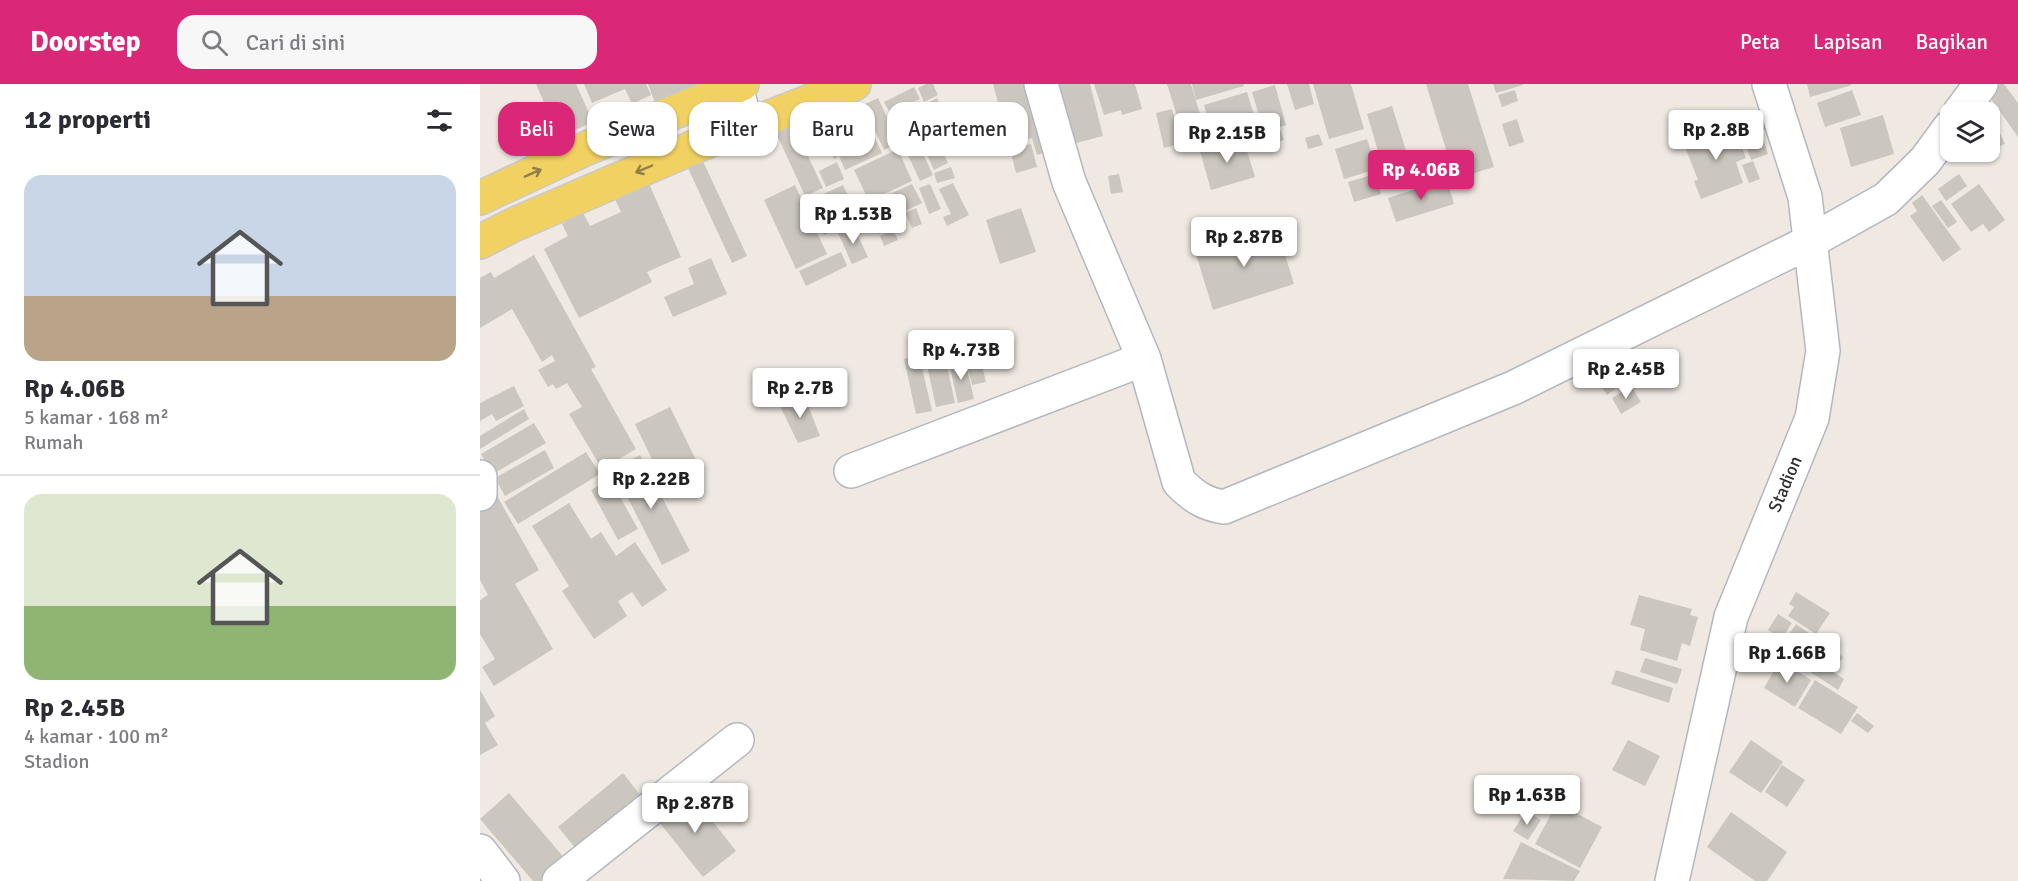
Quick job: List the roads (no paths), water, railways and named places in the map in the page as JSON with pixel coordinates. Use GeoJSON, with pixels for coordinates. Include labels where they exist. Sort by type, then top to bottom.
{"type":"FeatureCollection","features":[{"type":"Feature","properties":{"kind":"main road"},"geometry":{"type":"LineString","coordinates":[[778,114],[854,84]]}},
{"type":"Feature","properties":{"kind":"main road"},"geometry":{"type":"LineString","coordinates":[[480,198],[587,148],[737,85]]}},
{"type":"Feature","properties":{"kind":"main road"},"geometry":{"type":"LineString","coordinates":[[480,242],[513,225],[689,151]]}},
{"type":"Feature","properties":{"kind":"street"},"geometry":{"type":"LineString","coordinates":[[1041,84],[1069,182],[1144,359],[1179,482],[1191,495],[1207,505],[1224,507],[1513,388],[1811,241],[1886,199],[1925,161],[1940,141]]}},
{"type":"Feature","properties":{"kind":"street","name":"Stadion"},"geometry":{"type":"LineString","coordinates":[[1672,881],[1731,617],[1812,418],[1823,351],[1805,197],[1769,84]]}},
{"type":"Feature","properties":{"kind":"street"},"geometry":{"type":"LineString","coordinates":[[1968,102],[1981,84]]}},
{"type":"Feature","properties":{"kind":"street"},"geometry":{"type":"LineString","coordinates":[[737,85],[741,102]]}},
{"type":"Feature","properties":{"kind":"street"},"geometry":{"type":"LineString","coordinates":[[851,471],[1144,359]]}},
{"type":"Feature","properties":{"kind":"street"},"geometry":{"type":"LineString","coordinates":[[480,477],[480,494]]}},
{"type":"Feature","properties":{"kind":"street"},"geometry":{"type":"LineString","coordinates":[[559,881],[737,740]]}},
{"type":"Feature","properties":{"kind":"street"},"geometry":{"type":"LineString","coordinates":[[480,851],[503,881]]}}]}
